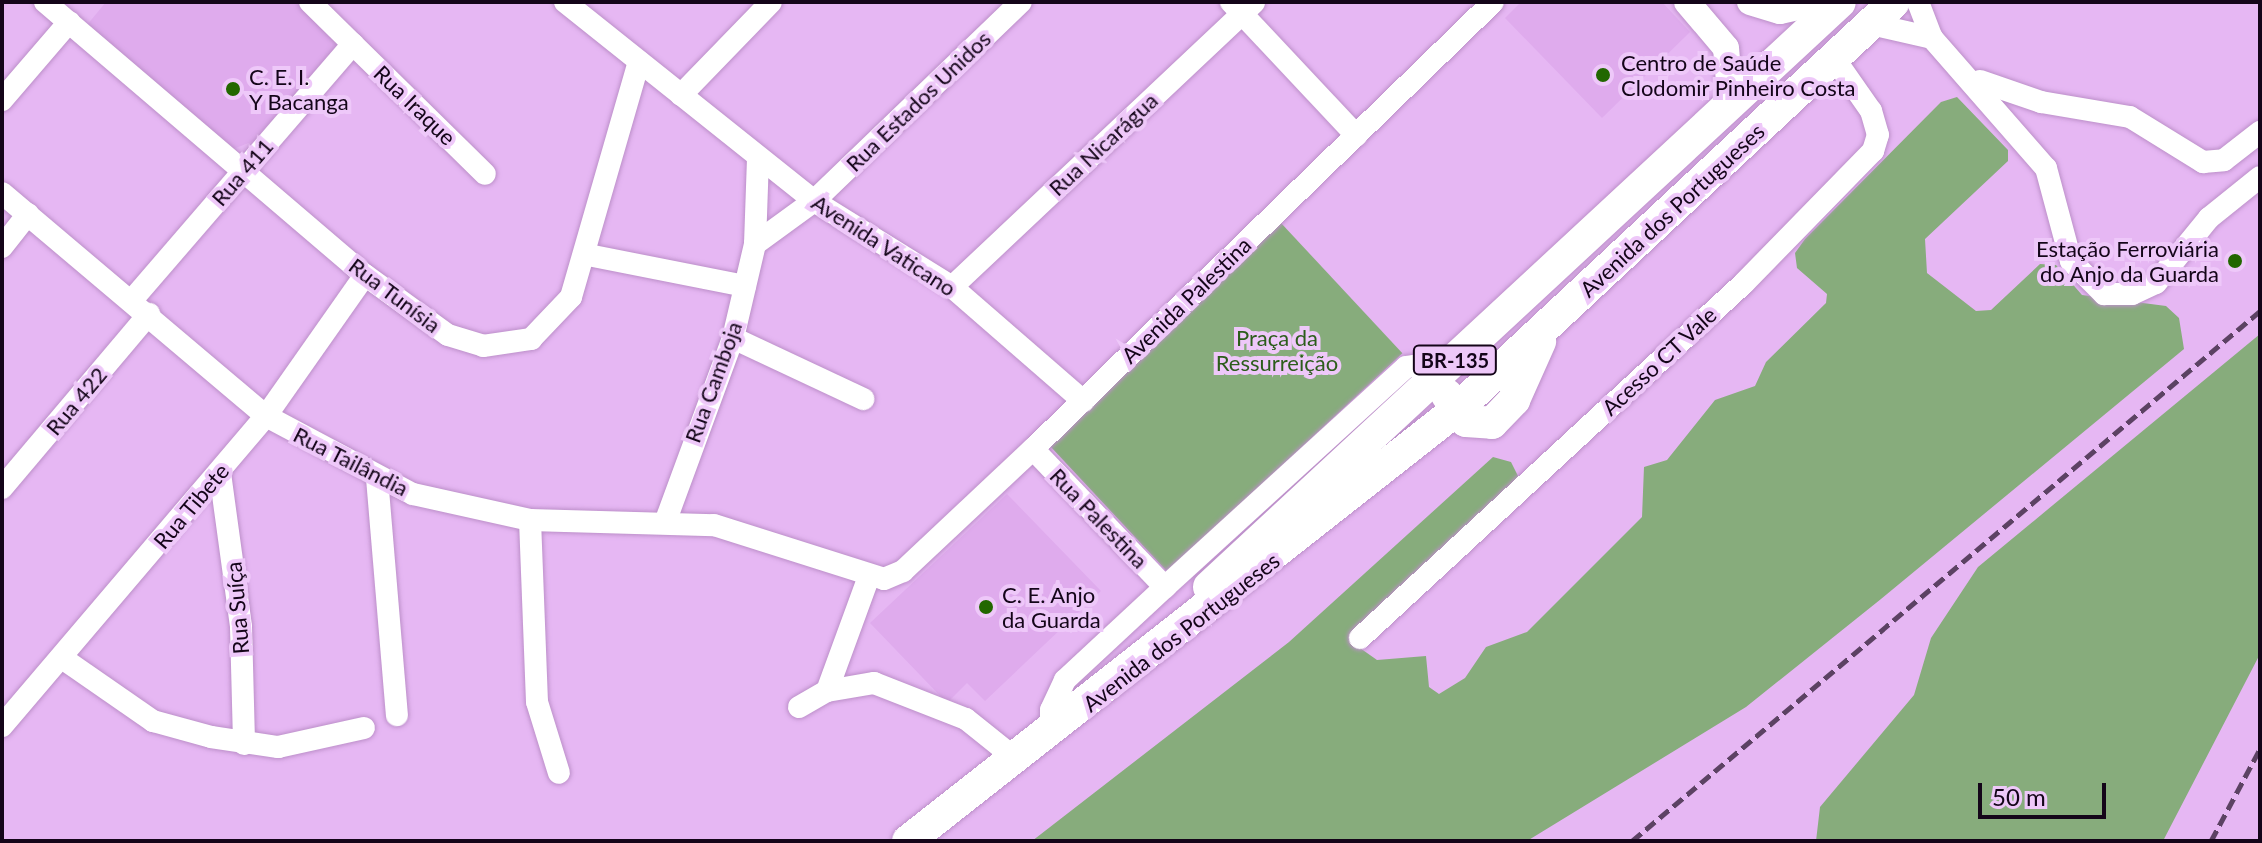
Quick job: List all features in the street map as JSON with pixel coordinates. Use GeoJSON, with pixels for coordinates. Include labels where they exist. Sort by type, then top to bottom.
{"type":"FeatureCollection","features":[{"type":"Feature","properties":{"kind":"highway","name":"Avenida dos Portugueses"},"geometry":{"type":"LineString","coordinates":[[1060,725],[1840,2]]}},
{"type":"Feature","properties":{"kind":"highway","name":"Avenida dos Portugueses"},"geometry":{"type":"LineString","coordinates":[[1060,725],[1454,412],[1484,425],[1502,417],[1555,319],[1883,13]]}},
{"type":"Feature","properties":{"kind":"highway"},"geometry":{"type":"LineString","coordinates":[[1454,412],[1447,399],[1454,374],[1519,314],[1553,270]]}},
{"type":"Feature","properties":{"kind":"highway","name":"BR-135"},"geometry":{"type":"LineString","coordinates":[[908,841],[1060,725]]}},
{"type":"Feature","properties":{"kind":"main road"},"geometry":{"type":"LineString","coordinates":[[1687,2],[1726,48],[1731,104]]}},
{"type":"Feature","properties":{"kind":"main road"},"geometry":{"type":"LineString","coordinates":[[1750,2],[1780,11],[1820,2]]}},
{"type":"Feature","properties":{"kind":"street","name":"Rua Tunísia"},"geometry":{"type":"LineString","coordinates":[[45,2],[365,275],[448,335],[508,346],[556,320],[588,255],[639,62]]}},
{"type":"Feature","properties":{"kind":"street","name":"Rua Iraque"},"geometry":{"type":"LineString","coordinates":[[310,2],[485,174]]}},
{"type":"Feature","properties":{"kind":"street","name":"Avenida Vaticano"},"geometry":{"type":"LineString","coordinates":[[565,2],[814,201],[952,287],[1083,401]]}},
{"type":"Feature","properties":{"kind":"street"},"geometry":{"type":"LineString","coordinates":[[681,95],[771,2]]}},
{"type":"Feature","properties":{"kind":"street","name":"Rua Estados Unidos"},"geometry":{"type":"LineString","coordinates":[[814,201],[1021,2]]}},
{"type":"Feature","properties":{"kind":"street","name":"Avenida Palestina"},"geometry":{"type":"LineString","coordinates":[[868,579],[903,571],[1083,401],[1493,2]]}},
{"type":"Feature","properties":{"kind":"street"},"geometry":{"type":"LineString","coordinates":[[1918,2],[1932,38]]}},
{"type":"Feature","properties":{"kind":"street"},"geometry":{"type":"LineString","coordinates":[[1242,6],[1356,135]]}},
{"type":"Feature","properties":{"kind":"street","name":"Rua Nicarágua"},"geometry":{"type":"LineString","coordinates":[[952,287],[1242,6]]}},
{"type":"Feature","properties":{"kind":"street"},"geometry":{"type":"LineString","coordinates":[[1883,13],[1932,38],[1975,79],[2023,135],[2058,197],[2071,261],[2104,294],[2132,294],[2156,283],[2209,218],[2260,177]]}},
{"type":"Feature","properties":{"kind":"street"},"geometry":{"type":"LineString","coordinates":[[2,100],[69,22]]}},
{"type":"Feature","properties":{"kind":"street","name":"Rua 411"},"geometry":{"type":"LineString","coordinates":[[141,307],[243,170],[353,44]]}},
{"type":"Feature","properties":{"kind":"street","name":"Acesso CT Vale"},"geometry":{"type":"LineString","coordinates":[[1360,638],[1744,283],[1873,151],[1878,135],[1871,111],[1834,58]]}},
{"type":"Feature","properties":{"kind":"street"},"geometry":{"type":"LineString","coordinates":[[1975,79],[2041,102],[2130,117],[2203,162],[2224,160],[2260,132]]}},
{"type":"Feature","properties":{"kind":"street"},"geometry":{"type":"LineString","coordinates":[[2023,135],[2027,114],[2041,102]]}},
{"type":"Feature","properties":{"kind":"street","name":"Rua Camboja"},"geometry":{"type":"LineString","coordinates":[[666,520],[733,338],[755,244],[758,159]]}},
{"type":"Feature","properties":{"kind":"street","name":"Rua Tailândia"},"geometry":{"type":"LineString","coordinates":[[2,193],[141,307],[266,416],[377,478],[472,511],[530,520],[666,520],[739,530],[868,579]]}},
{"type":"Feature","properties":{"kind":"street"},"geometry":{"type":"LineString","coordinates":[[755,244],[814,201]]}},
{"type":"Feature","properties":{"kind":"street"},"geometry":{"type":"LineString","coordinates":[[2,247],[28,214]]}},
{"type":"Feature","properties":{"kind":"street"},"geometry":{"type":"LineString","coordinates":[[588,255],[745,286]]}},
{"type":"Feature","properties":{"kind":"street","name":"Rua Tibete"},"geometry":{"type":"LineString","coordinates":[[2,726],[266,416],[365,275]]}},
{"type":"Feature","properties":{"kind":"street","name":"Rua 422"},"geometry":{"type":"LineString","coordinates":[[2,488],[141,307]]}},
{"type":"Feature","properties":{"kind":"street"},"geometry":{"type":"LineString","coordinates":[[733,338],[863,399]]}},
{"type":"Feature","properties":{"kind":"street"},"geometry":{"type":"LineString","coordinates":[[1060,725],[1051,710],[1065,680],[1165,587],[1406,367],[1456,359]]}},
{"type":"Feature","properties":{"kind":"street","name":"Rua Palestina"},"geometry":{"type":"LineString","coordinates":[[1033,449],[1165,587]]}},
{"type":"Feature","properties":{"kind":"street","name":"Rua Suíça"},"geometry":{"type":"LineString","coordinates":[[220,473],[241,627],[244,744]]}},
{"type":"Feature","properties":{"kind":"street"},"geometry":{"type":"LineString","coordinates":[[377,478],[397,715]]}},
{"type":"Feature","properties":{"kind":"street"},"geometry":{"type":"LineString","coordinates":[[530,520],[537,702],[559,773]]}},
{"type":"Feature","properties":{"kind":"street"},"geometry":{"type":"LineString","coordinates":[[827,691],[868,579]]}},
{"type":"Feature","properties":{"kind":"street"},"geometry":{"type":"LineString","coordinates":[[62,658],[153,721],[244,744],[278,747],[364,728]]}},
{"type":"Feature","properties":{"kind":"street"},"geometry":{"type":"LineString","coordinates":[[799,707],[827,691],[874,683],[915,694],[966,719],[1016,759]]}},
{"type":"Feature","properties":{"kind":"shaded area","name":"C. E. I. Y Bacanga"},"geometry":{"type":"Polygon","coordinates":[[[106,2],[295,2],[341,48],[259,139],[233,149],[87,25],[106,2]]]}},
{"type":"Feature","properties":{"kind":"shaded area","name":"Centro de Saúde Clodomir Pinheiro Costa"},"geometry":{"type":"Polygon","coordinates":[[[1521,2],[1662,2],[1690,32],[1602,118],[1505,18],[1521,2]]]}},
{"type":"Feature","properties":{"kind":"shaded area","name":"C. E. Anjo da Guarda"},"geometry":{"type":"Polygon","coordinates":[[[1007,494],[1101,591],[985,701],[967,683],[947,703],[870,623],[1007,494]]]}},
{"type":"Feature","properties":{"kind":"green space"},"geometry":{"type":"Polygon","coordinates":[[[1957,97],[2008,150],[2008,161],[1925,239],[1927,273],[1976,311],[1991,310],[2040,264],[2056,265],[2082,295],[2166,306],[2179,318],[2184,349],[1881,599],[1746,707],[1527,841],[1032,841],[1289,642],[1493,457],[1511,462],[1520,480],[1350,641],[1377,660],[1426,656],[1429,687],[1439,694],[1465,678],[1486,647],[1527,632],[1642,517],[1644,467],[1667,460],[1715,400],[1755,386],[1766,362],[1826,303],[1827,294],[1797,268],[1795,253],[1805,239],[1941,102],[1957,97]]]}},
{"type":"Feature","properties":{"kind":"green space","name":"Praça da Ressurreição"},"geometry":{"type":"Polygon","coordinates":[[[1281,223],[1402,353],[1168,572],[1046,442],[1281,223]]]}},
{"type":"Feature","properties":{"kind":"green space"},"geometry":{"type":"Polygon","coordinates":[[[2260,334],[2260,654],[2163,841],[1816,841],[1820,807],[1914,695],[1931,638],[1978,567],[2260,334]]]}},
{"type":"Feature","properties":{"kind":"railway"},"geometry":{"type":"LineString","coordinates":[[1632,841],[2260,311]]}},
{"type":"Feature","properties":{"kind":"railway"},"geometry":{"type":"LineString","coordinates":[[2211,841],[2260,749]]}},
{"type":"Feature","properties":{"kind":"place","name":"Centro de Saúde Clodomir Pinheiro Costa"},"geometry":{"type":"Point","coordinates":[1603,75]}},
{"type":"Feature","properties":{"kind":"place","name":"C. E. I. Y Bacanga"},"geometry":{"type":"Point","coordinates":[233,89]}},
{"type":"Feature","properties":{"kind":"place","name":"Estação Ferroviária do Anjo da Guarda"},"geometry":{"type":"Point","coordinates":[2235,261]}},
{"type":"Feature","properties":{"kind":"place","name":"C. E. Anjo da Guarda"},"geometry":{"type":"Point","coordinates":[986,607]}}]}
